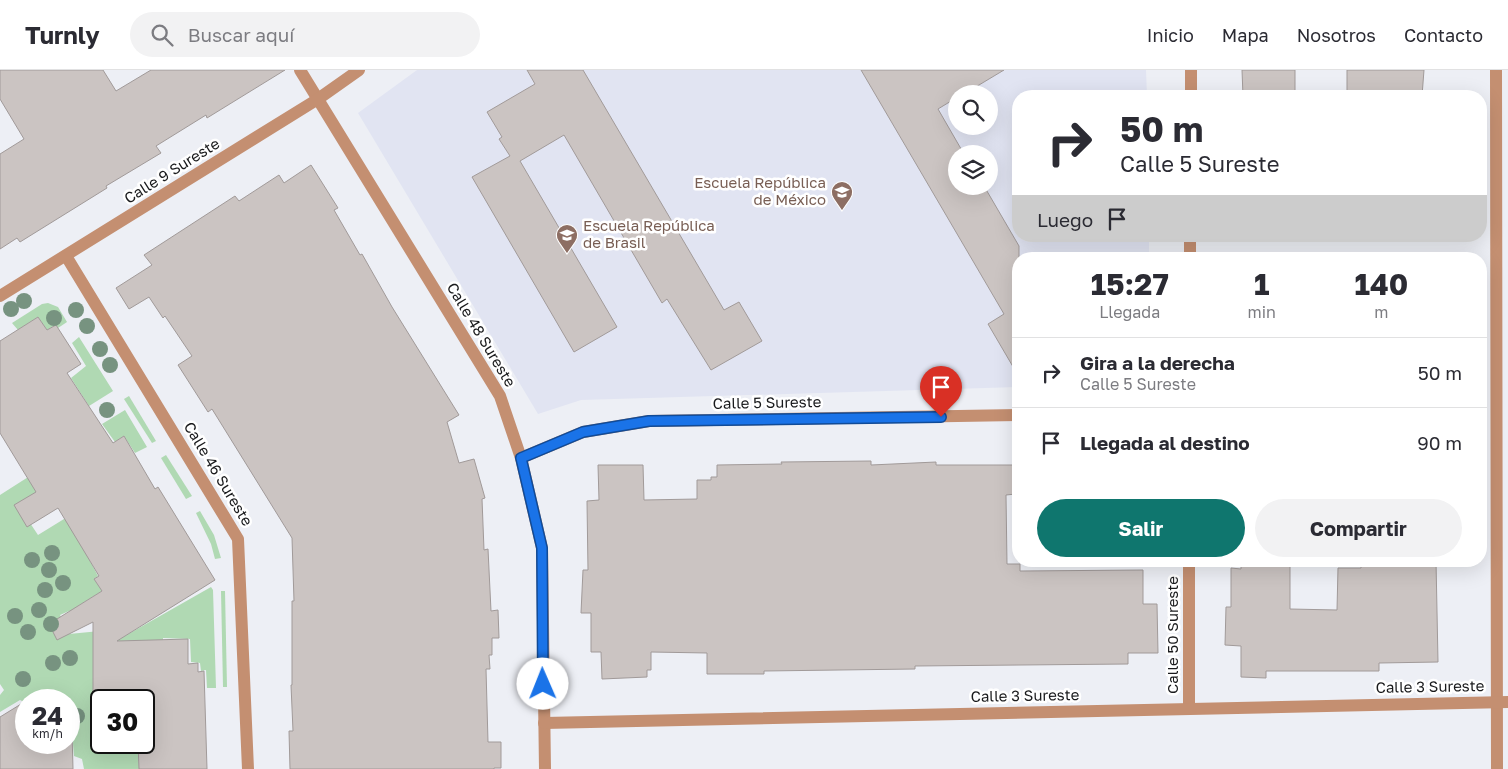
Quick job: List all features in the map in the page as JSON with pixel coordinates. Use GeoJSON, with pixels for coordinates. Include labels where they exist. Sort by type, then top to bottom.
{"type":"FeatureCollection","features":[{"type":"Feature","properties":{"kind":"street","name":"Calle 48 Sureste"},"geometry":{"type":"LineString","coordinates":[[300,70],[500,396],[521,458],[542,548],[545,769]]}},
{"type":"Feature","properties":{"kind":"street","name":"Calle 9 Sureste"},"geometry":{"type":"LineString","coordinates":[[0,296],[318,99],[359,70]]}},
{"type":"Feature","properties":{"kind":"street"},"geometry":{"type":"LineString","coordinates":[[1191,70],[1191,90]]}},
{"type":"Feature","properties":{"kind":"street"},"geometry":{"type":"LineString","coordinates":[[1496,70],[1503,702],[1496,769]]}},
{"type":"Feature","properties":{"kind":"street","name":"Calle 46 Sureste"},"geometry":{"type":"LineString","coordinates":[[66,256],[238,539],[248,769]]}},
{"type":"Feature","properties":{"kind":"street","name":"Calle 5 Sureste"},"geometry":{"type":"LineString","coordinates":[[521,458],[583,432],[649,421],[1012,416]]}},
{"type":"Feature","properties":{"kind":"street","name":"Calle 50 Sureste"},"geometry":{"type":"LineString","coordinates":[[1189,567],[1189,708]]}},
{"type":"Feature","properties":{"kind":"street","name":"Calle 3 Sureste"},"geometry":{"type":"LineString","coordinates":[[544,723],[1503,702]]}},
{"type":"Feature","properties":{"kind":"shaded area"},"geometry":{"type":"Polygon","coordinates":[[[417,70],[1146,70],[1147,90],[1012,90],[1012,242],[1149,242],[1149,252],[1012,252],[1012,387],[581,400],[538,414],[358,113],[417,70]]]}},
{"type":"Feature","properties":{"kind":"green space"},"geometry":{"type":"Polygon","coordinates":[[[48,303],[58,307],[67,322],[58,328],[56,325],[47,330],[38,317],[18,330],[12,323],[42,304],[48,303]]]}},
{"type":"Feature","properties":{"kind":"green space"},"geometry":{"type":"Polygon","coordinates":[[[79,337],[113,391],[89,406],[71,378],[86,366],[72,343],[79,337]]]}},
{"type":"Feature","properties":{"kind":"green space"},"geometry":{"type":"Polygon","coordinates":[[[129,396],[156,441],[152,443],[124,399],[129,396]]]}},
{"type":"Feature","properties":{"kind":"green space"},"geometry":{"type":"Polygon","coordinates":[[[125,410],[147,447],[135,453],[124,436],[115,442],[102,424],[125,410]]]}},
{"type":"Feature","properties":{"kind":"green space"},"geometry":{"type":"Polygon","coordinates":[[[166,455],[192,496],[186,499],[161,458],[166,455]]]}},
{"type":"Feature","properties":{"kind":"green space"},"geometry":{"type":"Polygon","coordinates":[[[47,465],[46,493],[22,511],[38,535],[90,503],[90,561],[98,576],[94,579],[102,591],[78,606],[78,614],[72,617],[69,611],[60,615],[69,634],[100,631],[109,645],[211,587],[213,590],[216,688],[207,688],[206,670],[201,671],[200,663],[191,662],[190,639],[163,638],[163,650],[144,689],[90,689],[90,754],[138,754],[139,769],[84,769],[82,759],[74,756],[74,754],[80,754],[80,689],[15,689],[15,703],[0,712],[0,695],[4,690],[0,684],[0,495],[47,465]]]}},
{"type":"Feature","properties":{"kind":"green space"},"geometry":{"type":"Polygon","coordinates":[[[200,511],[214,535],[221,558],[215,559],[211,544],[196,513],[200,511]]]}},
{"type":"Feature","properties":{"kind":"green space"},"geometry":{"type":"Polygon","coordinates":[[[221,591],[225,591],[227,687],[223,687],[221,591]]]}},
{"type":"Feature","properties":{"kind":"building"},"geometry":{"type":"Polygon","coordinates":[[[0,70],[103,70],[116,91],[151,70],[285,70],[207,118],[206,115],[156,146],[161,153],[106,186],[107,188],[20,242],[17,238],[0,249],[0,154],[24,139],[0,99],[0,70]]]}},
{"type":"Feature","properties":{"kind":"building"},"geometry":{"type":"Polygon","coordinates":[[[527,70],[583,70],[724,310],[739,302],[762,341],[711,370],[667,299],[662,303],[564,135],[520,161],[617,327],[574,352],[472,177],[510,156],[499,139],[502,137],[487,112],[535,84],[527,70]]]}},
{"type":"Feature","properties":{"kind":"building"},"geometry":{"type":"Polygon","coordinates":[[[861,70],[1004,70],[979,85],[948,85],[948,103],[938,109],[948,126],[948,135],[953,135],[959,145],[948,145],[948,195],[989,195],[1012,234],[1012,242],[1017,242],[1019,246],[1019,252],[1012,252],[1012,365],[988,324],[1004,314],[861,70]]]}},
{"type":"Feature","properties":{"kind":"building"},"geometry":{"type":"Polygon","coordinates":[[[1242,70],[1295,70],[1295,90],[1243,90],[1242,70]]]}},
{"type":"Feature","properties":{"kind":"building"},"geometry":{"type":"Polygon","coordinates":[[[1347,70],[1424,70],[1422,90],[1347,90],[1347,70]]]}},
{"type":"Feature","properties":{"kind":"building"},"geometry":{"type":"Polygon","coordinates":[[[311,165],[338,208],[334,210],[360,255],[362,254],[392,307],[459,415],[447,422],[459,463],[474,459],[485,498],[482,499],[484,550],[488,549],[491,611],[498,610],[499,638],[492,638],[492,655],[489,655],[490,669],[486,669],[488,742],[501,742],[501,768],[290,769],[289,731],[293,731],[291,685],[292,601],[294,601],[292,538],[212,409],[208,412],[178,365],[192,356],[165,316],[163,318],[149,297],[129,309],[116,288],[152,265],[144,255],[235,196],[239,201],[279,175],[284,183],[311,165]]]}},
{"type":"Feature","properties":{"kind":"building"},"geometry":{"type":"Polygon","coordinates":[[[38,317],[47,330],[56,325],[81,364],[67,373],[113,443],[124,436],[155,489],[158,487],[215,580],[117,641],[188,639],[188,664],[198,663],[198,672],[204,671],[207,769],[139,769],[138,754],[155,754],[155,689],[93,689],[93,622],[57,640],[49,624],[102,591],[94,579],[99,576],[58,508],[27,527],[14,505],[36,492],[0,433],[0,341],[38,317]]]}},
{"type":"Feature","properties":{"kind":"building"},"geometry":{"type":"Polygon","coordinates":[[[871,461],[871,465],[936,462],[936,465],[1012,465],[1012,494],[1006,495],[1007,564],[1012,564],[1012,567],[1020,567],[1020,571],[1143,570],[1143,604],[1157,604],[1158,653],[1128,653],[1128,664],[915,666],[915,669],[764,671],[764,674],[707,674],[707,653],[651,652],[651,670],[647,670],[647,677],[602,679],[601,652],[591,652],[591,613],[581,613],[583,570],[588,570],[587,501],[599,500],[598,465],[643,465],[644,500],[697,499],[697,480],[711,480],[711,477],[717,477],[717,465],[782,464],[781,462],[871,461]]]}},
{"type":"Feature","properties":{"kind":"building"},"geometry":{"type":"Polygon","coordinates":[[[1241,567],[1290,567],[1290,609],[1337,610],[1338,568],[1436,567],[1438,662],[1379,663],[1379,671],[1266,671],[1266,678],[1241,677],[1241,646],[1225,645],[1226,607],[1231,607],[1231,568],[1241,569],[1241,567]]]}},
{"type":"Feature","properties":{"kind":"building"},"geometry":{"type":"Polygon","coordinates":[[[15,708],[15,754],[73,754],[73,769],[0,769],[0,717],[15,708]]]}},
{"type":"Feature","properties":{"kind":"place","name":"Escuela República de México"},"geometry":{"type":"Point","coordinates":[842,211]}},
{"type":"Feature","properties":{"kind":"place","name":"Escuela República de Brasil"},"geometry":{"type":"Point","coordinates":[567,254]}},
{"type":"Feature","properties":{"kind":"route"},"geometry":{"type":"LineString","coordinates":[[543,684],[542,548],[521,458],[583,432],[649,421],[941,417]]}}]}
